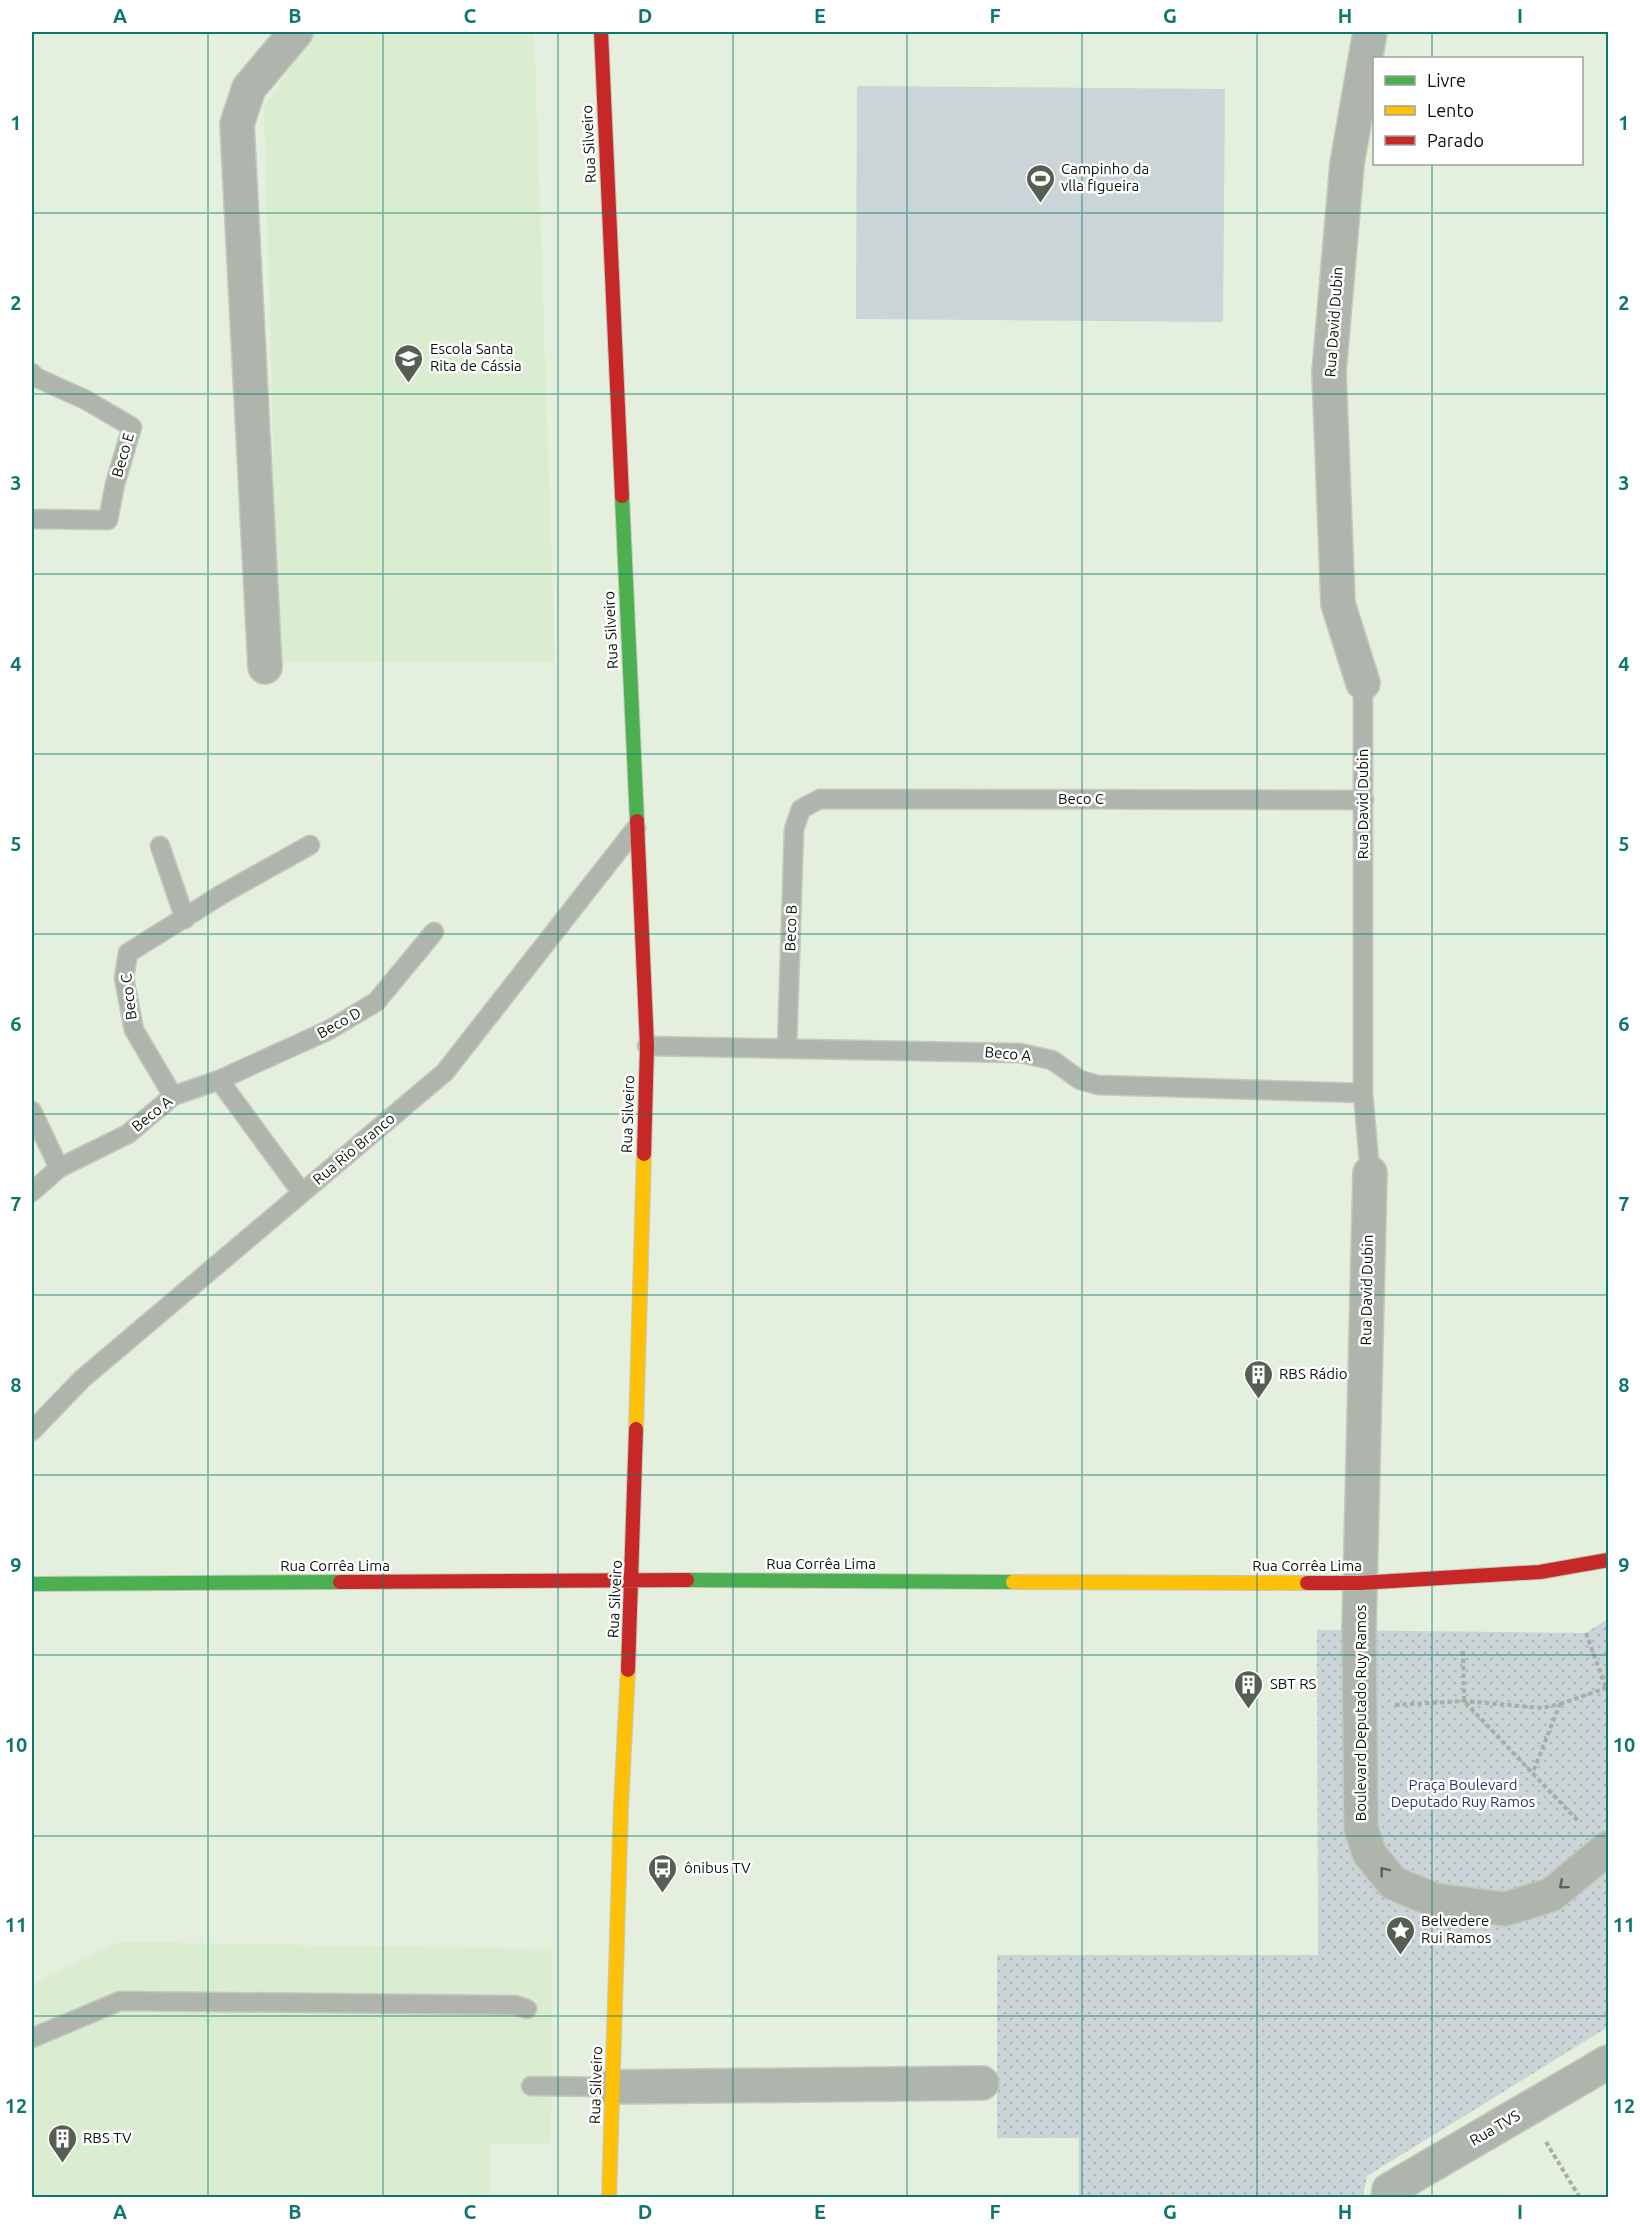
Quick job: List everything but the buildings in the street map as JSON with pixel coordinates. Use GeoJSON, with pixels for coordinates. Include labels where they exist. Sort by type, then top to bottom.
{"type":"FeatureCollection","features":[{"type":"Feature","properties":{"kind":"street"},"geometry":{"type":"LineString","coordinates":[[265,667],[237,124],[249,88],[296,32]]}},
{"type":"Feature","properties":{"kind":"street","name":"Rua Silveiro"},"geometry":{"type":"LineString","coordinates":[[601,32],[647,1046],[632,1580],[621,1806],[609,2198]]}},
{"type":"Feature","properties":{"kind":"street","name":"Rua David Dubin"},"geometry":{"type":"LineString","coordinates":[[1363,683],[1338,604],[1329,372],[1347,164],[1370,32]]}},
{"type":"Feature","properties":{"kind":"street","name":"Rua David Dubin"},"geometry":{"type":"LineString","coordinates":[[1360,1583],[1370,1173]]}},
{"type":"Feature","properties":{"kind":"street","name":"Rua Corrêa Lima"},"geometry":{"type":"LineString","coordinates":[[32,1584],[632,1580],[1360,1583],[1540,1572],[1608,1560]]}},
{"type":"Feature","properties":{"kind":"street","name":"Boulevard Deputado Ruy Ramos"},"geometry":{"type":"LineString","coordinates":[[1360,1583],[1361,1828],[1369,1853],[1393,1883],[1434,1900],[1505,1909],[1551,1895],[1608,1848]]}},
{"type":"Feature","properties":{"kind":"street","name":"Rua TVS"},"geometry":{"type":"LineString","coordinates":[[1388,2198],[1389,2190],[1608,2062]]}},
{"type":"Feature","properties":{"kind":"street"},"geometry":{"type":"LineString","coordinates":[[612,2087],[982,2083]]}},
{"type":"Feature","properties":{"kind":"lane","name":"Beco E"},"geometry":{"type":"LineString","coordinates":[[32,373],[35,377],[86,399],[132,427],[115,484],[108,520],[32,519]]}},
{"type":"Feature","properties":{"kind":"lane","name":"Rua David Dubin"},"geometry":{"type":"LineString","coordinates":[[1363,683],[1363,1093],[1370,1173]]}},
{"type":"Feature","properties":{"kind":"lane","name":"Beco C"},"geometry":{"type":"LineString","coordinates":[[801,809],[820,799],[1364,800]]}},
{"type":"Feature","properties":{"kind":"lane","name":"Beco B"},"geometry":{"type":"LineString","coordinates":[[788,1047],[794,829],[801,809]]}},
{"type":"Feature","properties":{"kind":"lane","name":"Rua Rio Branco"},"geometry":{"type":"LineString","coordinates":[[32,1431],[82,1379],[445,1072],[636,828]]}},
{"type":"Feature","properties":{"kind":"lane","name":"Beco C"},"geometry":{"type":"LineString","coordinates":[[173,1096],[134,1030],[124,978],[128,953],[185,919],[224,892],[310,845]]}},
{"type":"Feature","properties":{"kind":"lane"},"geometry":{"type":"LineString","coordinates":[[160,846],[185,919]]}},
{"type":"Feature","properties":{"kind":"lane","name":"Beco D"},"geometry":{"type":"LineString","coordinates":[[219,1080],[329,1030],[376,1002],[434,932]]}},
{"type":"Feature","properties":{"kind":"lane","name":"Beco A"},"geometry":{"type":"LineString","coordinates":[[647,1046],[1020,1053],[1052,1060],[1080,1080],[1098,1085],[1363,1093]]}},
{"type":"Feature","properties":{"kind":"lane","name":"Beco A"},"geometry":{"type":"LineString","coordinates":[[32,1192],[59,1168],[128,1134],[173,1096],[219,1080]]}},
{"type":"Feature","properties":{"kind":"lane"},"geometry":{"type":"LineString","coordinates":[[219,1080],[302,1192]]}},
{"type":"Feature","properties":{"kind":"lane"},"geometry":{"type":"LineString","coordinates":[[32,1111],[59,1168]]}},
{"type":"Feature","properties":{"kind":"lane"},"geometry":{"type":"LineString","coordinates":[[32,2038],[120,2001],[515,2005],[527,2009]]}},
{"type":"Feature","properties":{"kind":"lane"},"geometry":{"type":"LineString","coordinates":[[531,2086],[612,2087]]}},
{"type":"Feature","properties":{"kind":"path"},"geometry":{"type":"LineString","coordinates":[[1392,1705],[1464,1701],[1542,1708],[1607,1687],[1586,1633]]}},
{"type":"Feature","properties":{"kind":"path"},"geometry":{"type":"LineString","coordinates":[[1462,1651],[1464,1701],[1578,1821]]}},
{"type":"Feature","properties":{"kind":"path"},"geometry":{"type":"LineString","coordinates":[[1533,1772],[1560,1704]]}},
{"type":"Feature","properties":{"kind":"path"},"geometry":{"type":"LineString","coordinates":[[1528,2109],[1580,2198]]}},
{"type":"Feature","properties":{"kind":"shaded area","name":"Escola Santa Rita de Cássia"},"geometry":{"type":"Polygon","coordinates":[[[315,32],[534,32],[555,662],[279,662],[264,107],[315,32]]]}},
{"type":"Feature","properties":{"kind":"shaded area"},"geometry":{"type":"Polygon","coordinates":[[[119,1942],[552,1949],[551,2143],[490,2145],[490,2197],[32,2198],[32,1984],[119,1942]]]}},
{"type":"Feature","properties":{"kind":"green space","name":"Campinho da vlla figueira"},"geometry":{"type":"Polygon","coordinates":[[[857,86],[1225,89],[1223,322],[856,319],[857,86]]]}},
{"type":"Feature","properties":{"kind":"green space","name":"Praça Boulevard Deputado Ruy Ramos"},"geometry":{"type":"Polygon","coordinates":[[[1608,1619],[1608,2027],[1367,2176],[1363,2197],[1079,2197],[1079,2138],[997,2138],[997,1955],[1318,1955],[1317,1630],[1586,1633],[1608,1619]]]}},
{"type":"Feature","properties":{"kind":"traffic: fast"},"geometry":{"type":"LineString","coordinates":[[622,496],[637,821]]}},
{"type":"Feature","properties":{"kind":"traffic: fast"},"geometry":{"type":"LineString","coordinates":[[687,1580],[1013,1582]]}},
{"type":"Feature","properties":{"kind":"traffic: fast"},"geometry":{"type":"LineString","coordinates":[[32,1584],[340,1582]]}},
{"type":"Feature","properties":{"kind":"traffic: slow"},"geometry":{"type":"LineString","coordinates":[[636,1429],[644,1154]]}},
{"type":"Feature","properties":{"kind":"traffic: slow"},"geometry":{"type":"LineString","coordinates":[[1013,1582],[1307,1583]]}},
{"type":"Feature","properties":{"kind":"traffic: slow"},"geometry":{"type":"LineString","coordinates":[[609,2198],[621,1806],[628,1670]]}},
{"type":"Feature","properties":{"kind":"traffic: jam"},"geometry":{"type":"LineString","coordinates":[[601,32],[622,496]]}},
{"type":"Feature","properties":{"kind":"traffic: jam"},"geometry":{"type":"LineString","coordinates":[[637,821],[647,1046],[644,1154]]}},
{"type":"Feature","properties":{"kind":"traffic: jam"},"geometry":{"type":"LineString","coordinates":[[628,1670],[636,1429]]}},
{"type":"Feature","properties":{"kind":"traffic: jam"},"geometry":{"type":"LineString","coordinates":[[1307,1583],[1360,1583],[1540,1572],[1608,1560]]}},
{"type":"Feature","properties":{"kind":"traffic: jam"},"geometry":{"type":"LineString","coordinates":[[340,1582],[687,1580]]}},
{"type":"Feature","properties":{"kind":"place","name":"Campinho da vlla figueira"},"geometry":{"type":"Point","coordinates":[1040,204]}},
{"type":"Feature","properties":{"kind":"place","name":"Escola Santa Rita de Cássia"},"geometry":{"type":"Point","coordinates":[409,384]}},
{"type":"Feature","properties":{"kind":"place","name":"RBS Rádio"},"geometry":{"type":"Point","coordinates":[1258,1400]}},
{"type":"Feature","properties":{"kind":"place","name":"SBT RS"},"geometry":{"type":"Point","coordinates":[1249,1710]}},
{"type":"Feature","properties":{"kind":"place","name":"ônibus TV"},"geometry":{"type":"Point","coordinates":[663,1894]}},
{"type":"Feature","properties":{"kind":"place","name":"Belvedere Rui Ramos"},"geometry":{"type":"Point","coordinates":[1400,1956]}},
{"type":"Feature","properties":{"kind":"place","name":"RBS TV"},"geometry":{"type":"Point","coordinates":[62,2164]}}]}
